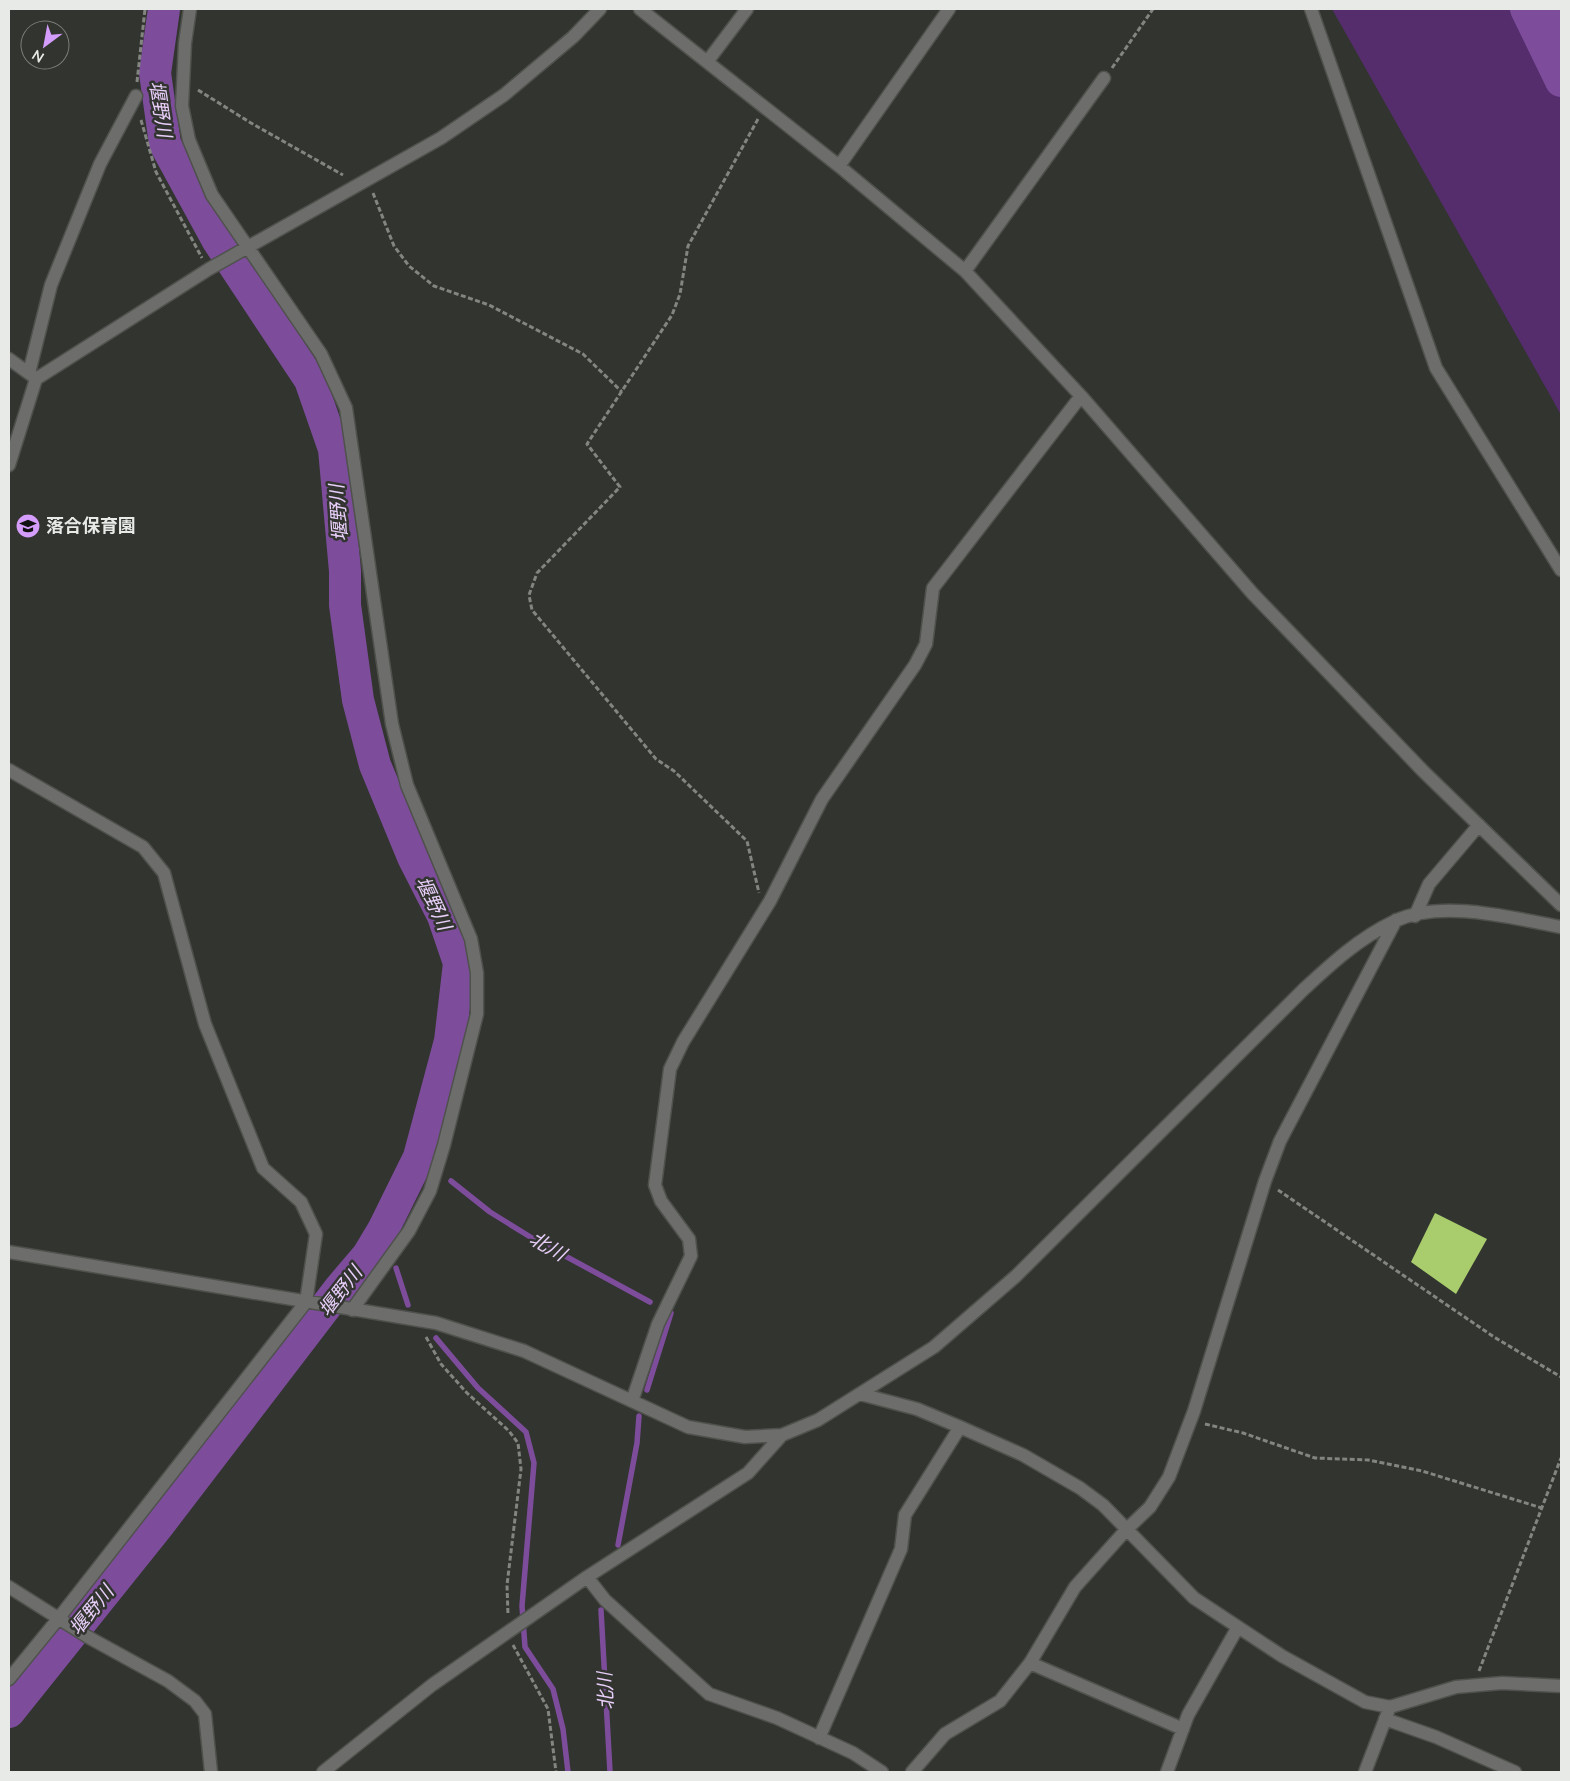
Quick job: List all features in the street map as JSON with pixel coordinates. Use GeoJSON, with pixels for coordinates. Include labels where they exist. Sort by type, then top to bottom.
{"type":"FeatureCollection","features":[{"type":"Feature","properties":{"kind":"street"},"geometry":{"type":"LineString","coordinates":[[190,9],[182,106],[189,140],[212,195],[246,248],[321,354],[346,408],[392,724],[407,784],[471,938],[477,973],[476,1014],[444,1146],[430,1191],[409,1231],[349,1309]]}},
{"type":"Feature","properties":{"kind":"street"},"geometry":{"type":"LineString","coordinates":[[33,376],[209,269],[441,138],[504,95],[573,37],[600,9]]}},
{"type":"Feature","properties":{"kind":"street"},"geometry":{"type":"LineString","coordinates":[[640,9],[839,166],[965,271],[1081,396],[1253,594],[1423,771],[1561,905]]}},
{"type":"Feature","properties":{"kind":"street"},"geometry":{"type":"LineString","coordinates":[[707,62],[747,9]]}},
{"type":"Feature","properties":{"kind":"street"},"geometry":{"type":"LineString","coordinates":[[839,166],[949,9]]}},
{"type":"Feature","properties":{"kind":"street"},"geometry":{"type":"LineString","coordinates":[[1311,9],[1436,368],[1561,570]]}},
{"type":"Feature","properties":{"kind":"street"},"geometry":{"type":"LineString","coordinates":[[965,271],[1104,78]]}},
{"type":"Feature","properties":{"kind":"street"},"geometry":{"type":"LineString","coordinates":[[9,465],[33,376],[51,285],[100,164],[136,96]]}},
{"type":"Feature","properties":{"kind":"street"},"geometry":{"type":"LineString","coordinates":[[9,359],[33,376]]}},
{"type":"Feature","properties":{"kind":"street"},"geometry":{"type":"LineString","coordinates":[[632,1401],[658,1324],[691,1256],[689,1240],[661,1201],[654,1185],[670,1069],[683,1042],[767,906],[822,798],[915,665],[926,644],[933,588],[1081,396]]}},
{"type":"Feature","properties":{"kind":"street"},"geometry":{"type":"LineString","coordinates":[[9,770],[143,847],[164,873],[205,1024],[263,1168],[301,1202],[316,1234],[309,1303],[59,1619],[9,1679]]}},
{"type":"Feature","properties":{"kind":"street"},"geometry":{"type":"LineString","coordinates":[[1415,916],[1429,884],[1478,825]]}},
{"type":"Feature","properties":{"kind":"street"},"geometry":{"type":"LineString","coordinates":[[9,1252],[436,1324],[524,1351],[688,1427],[745,1437],[782,1435],[818,1420],[860,1394],[934,1347],[974,1314],[1016,1276],[1303,990],[1351,947],[1396,920],[1434,911],[1479,912],[1561,927]]}},
{"type":"Feature","properties":{"kind":"street"},"geometry":{"type":"LineString","coordinates":[[912,1772],[945,1734],[1000,1701],[1030,1663],[1075,1587],[1126,1530],[1150,1507],[1169,1477],[1191,1420],[1265,1181],[1280,1141],[1396,920]]}},
{"type":"Feature","properties":{"kind":"street"},"geometry":{"type":"LineString","coordinates":[[860,1394],[917,1409],[1023,1455],[1080,1488],[1103,1505],[1194,1598],[1282,1656],[1365,1702],[1436,1737],[1516,1772]]}},
{"type":"Feature","properties":{"kind":"street"},"geometry":{"type":"LineString","coordinates":[[819,1738],[901,1550],[905,1515],[960,1427]]}},
{"type":"Feature","properties":{"kind":"street"},"geometry":{"type":"LineString","coordinates":[[323,1772],[432,1685],[587,1577],[748,1473],[782,1435]]}},
{"type":"Feature","properties":{"kind":"street"},"geometry":{"type":"LineString","coordinates":[[587,1577],[605,1600],[709,1694],[776,1718],[852,1753],[882,1772]]}},
{"type":"Feature","properties":{"kind":"street"},"geometry":{"type":"LineString","coordinates":[[9,1587],[88,1637],[168,1681],[194,1701],[205,1714],[211,1772]]}},
{"type":"Feature","properties":{"kind":"street"},"geometry":{"type":"LineString","coordinates":[[1167,1772],[1188,1715],[1238,1627]]}},
{"type":"Feature","properties":{"kind":"street"},"geometry":{"type":"LineString","coordinates":[[1030,1663],[1183,1728]]}},
{"type":"Feature","properties":{"kind":"street"},"geometry":{"type":"LineString","coordinates":[[1365,1772],[1388,1713],[1456,1687],[1502,1683],[1561,1686]]}},
{"type":"Feature","properties":{"kind":"path"},"geometry":{"type":"LineString","coordinates":[[145,9],[136,96],[156,172],[209,269]]}},
{"type":"Feature","properties":{"kind":"path"},"geometry":{"type":"LineString","coordinates":[[1104,78],[1153,9]]}},
{"type":"Feature","properties":{"kind":"path"},"geometry":{"type":"LineString","coordinates":[[183,81],[250,124],[364,182],[394,246],[409,266],[434,286],[489,305],[583,354],[622,392]]}},
{"type":"Feature","properties":{"kind":"path"},"geometry":{"type":"LineString","coordinates":[[764,107],[688,246],[680,294],[672,315],[586,444],[620,486],[537,573],[529,595],[532,610],[656,759],[674,771],[747,841],[752,859],[756,888],[767,906]]}},
{"type":"Feature","properties":{"kind":"path"},"geometry":{"type":"LineString","coordinates":[[1265,1181],[1494,1337],[1561,1377]]}},
{"type":"Feature","properties":{"kind":"path"},"geometry":{"type":"LineString","coordinates":[[416,1320],[442,1364],[467,1393],[509,1431],[518,1443],[521,1469],[507,1585],[510,1631],[516,1654],[548,1709],[556,1772]]}},
{"type":"Feature","properties":{"kind":"path"},"geometry":{"type":"LineString","coordinates":[[1191,1420],[1243,1434],[1314,1458],[1368,1460],[1422,1471],[1542,1508]]}},
{"type":"Feature","properties":{"kind":"path"},"geometry":{"type":"LineString","coordinates":[[1474,1685],[1561,1458]]}},
{"type":"Feature","properties":{"kind":"shaded area"},"geometry":{"type":"Polygon","coordinates":[[[1332,9],[1561,9],[1561,415],[1550,395],[1332,9]]]}},
{"type":"Feature","properties":{"kind":"shaded area"},"geometry":{"type":"Polygon","coordinates":[[[1537,9],[1561,9],[1561,58],[1537,9]]]}},
{"type":"Feature","properties":{"kind":"building"},"geometry":{"type":"Polygon","coordinates":[[[1435,1213],[1487,1239],[1456,1294],[1411,1262],[1435,1213]]]}},
{"type":"Feature","properties":{"kind":"waterway","name":"堰野川"},"geometry":{"type":"LineString","coordinates":[[9,1712],[158,1526],[340,1288],[368,1255],[383,1230],[419,1157],[450,1041],[459,963],[443,916],[413,857],[375,765],[358,700],[345,605],[345,571],[334,449],[310,380],[218,241],[165,144],[155,73],[164,9]]}},
{"type":"Feature","properties":{"kind":"waterway"},"geometry":{"type":"LineString","coordinates":[[1526,9],[1561,81]]}},
{"type":"Feature","properties":{"kind":"waterway","name":"北川"},"geometry":{"type":"LineString","coordinates":[[451,1181],[490,1212],[532,1238],[650,1302]]}},
{"type":"Feature","properties":{"kind":"waterway"},"geometry":{"type":"LineString","coordinates":[[394,1212],[395,1227]]}},
{"type":"Feature","properties":{"kind":"waterway"},"geometry":{"type":"LineString","coordinates":[[396,1268],[408,1305]]}},
{"type":"Feature","properties":{"kind":"waterway","name":"北川"},"geometry":{"type":"LineString","coordinates":[[647,1390],[671,1313]]}},
{"type":"Feature","properties":{"kind":"waterway"},"geometry":{"type":"LineString","coordinates":[[436,1338],[478,1388],[526,1432],[534,1463],[522,1606],[525,1647],[553,1689],[563,1729],[568,1772]]}},
{"type":"Feature","properties":{"kind":"waterway","name":"北川"},"geometry":{"type":"LineString","coordinates":[[618,1545],[637,1443],[639,1416]]}},
{"type":"Feature","properties":{"kind":"waterway","name":"北川"},"geometry":{"type":"LineString","coordinates":[[601,1610],[610,1772]]}},
{"type":"Feature","properties":{"kind":"place","name":"落合保育園"},"geometry":{"type":"Point","coordinates":[28,526]}}]}
